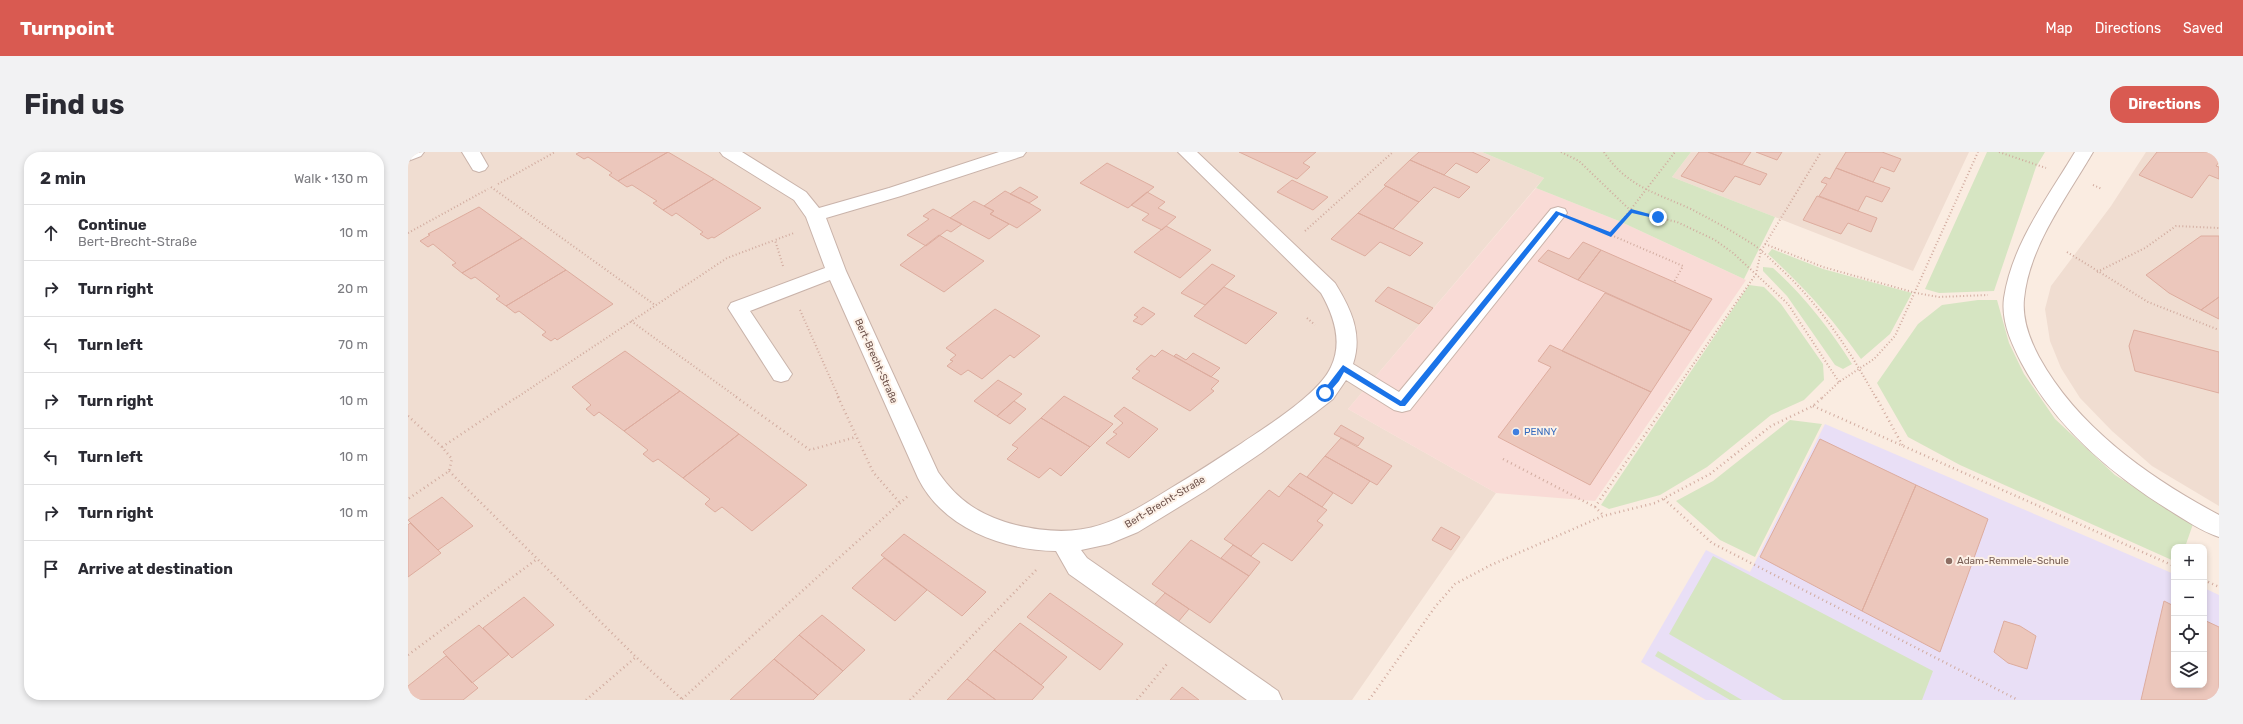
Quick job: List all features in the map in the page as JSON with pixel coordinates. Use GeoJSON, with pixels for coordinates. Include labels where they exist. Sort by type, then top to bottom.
{"type":"FeatureCollection","features":[{"type":"Feature","properties":{"kind":"street"},"geometry":{"type":"LineString","coordinates":[[408,155],[415,152]]}},
{"type":"Feature","properties":{"kind":"street","name":"Bert-Brecht-Straße"},"geometry":{"type":"LineString","coordinates":[[729,152],[800,196],[817,219],[836,271],[929,478],[943,499],[966,518],[1002,532],[1031,539],[1063,542],[1098,537],[1133,524],[1166,504],[1305,409],[1325,393],[1337,380],[1348,355],[1348,342],[1343,314],[1328,288],[1187,152]]}},
{"type":"Feature","properties":{"kind":"street"},"geometry":{"type":"LineString","coordinates":[[817,219],[1017,152]]}},
{"type":"Feature","properties":{"kind":"street"},"geometry":{"type":"LineString","coordinates":[[2084,152],[2026,253],[2014,299],[2015,325],[2032,365],[2062,408],[2089,436],[2156,491],[2219,527]]}},
{"type":"Feature","properties":{"kind":"street"},"geometry":{"type":"LineString","coordinates":[[1343,368],[1402,404],[1558,212]]}},
{"type":"Feature","properties":{"kind":"street"},"geometry":{"type":"LineString","coordinates":[[781,374],[738,308],[790,287],[836,271]]}},
{"type":"Feature","properties":{"kind":"street"},"geometry":{"type":"LineString","coordinates":[[1063,542],[1078,566],[1269,700]]}},
{"type":"Feature","properties":{"kind":"path"},"geometry":{"type":"LineString","coordinates":[[408,233],[554,152]]}},
{"type":"Feature","properties":{"kind":"path"},"geometry":{"type":"LineString","coordinates":[[1287,247],[1393,152]]}},
{"type":"Feature","properties":{"kind":"path"},"geometry":{"type":"LineString","coordinates":[[1560,152],[1579,161],[1631,211],[1677,222],[1699,231],[1733,253],[1773,288],[1788,304],[1839,382]]}},
{"type":"Feature","properties":{"kind":"path"},"geometry":{"type":"LineString","coordinates":[[1604,152],[1610,164],[1620,175],[1644,190],[1692,210],[1761,250],[1798,286],[1837,332],[1904,448]]}},
{"type":"Feature","properties":{"kind":"path"},"geometry":{"type":"LineString","coordinates":[[1611,235],[1631,211],[1644,190],[1675,152]]}},
{"type":"Feature","properties":{"kind":"path"},"geometry":{"type":"LineString","coordinates":[[1595,507],[1756,274],[1761,250],[1821,152]]}},
{"type":"Feature","properties":{"kind":"path"},"geometry":{"type":"LineString","coordinates":[[1369,700],[1435,607],[1455,584],[1491,565],[1603,516],[1656,503],[1664,499],[1710,474],[1771,426],[1813,406],[1839,382],[1874,359],[1895,336],[1916,293],[1978,152]]}},
{"type":"Feature","properties":{"kind":"path"},"geometry":{"type":"LineString","coordinates":[[491,187],[655,305]]}},
{"type":"Feature","properties":{"kind":"path"},"geometry":{"type":"LineString","coordinates":[[1558,212],[1683,266],[1674,282]]}},
{"type":"Feature","properties":{"kind":"path"},"geometry":{"type":"LineString","coordinates":[[442,447],[727,258],[775,240],[817,219]]}},
{"type":"Feature","properties":{"kind":"path"},"geometry":{"type":"LineString","coordinates":[[2098,272],[2145,248],[2176,226],[2219,228]]}},
{"type":"Feature","properties":{"kind":"path"},"geometry":{"type":"LineString","coordinates":[[775,240],[790,287],[856,437],[874,472],[900,503]]}},
{"type":"Feature","properties":{"kind":"path"},"geometry":{"type":"LineString","coordinates":[[1765,244],[1823,267],[1916,293],[1939,297],[1993,295],[2014,299]]}},
{"type":"Feature","properties":{"kind":"path"},"geometry":{"type":"LineString","coordinates":[[2066,252],[2148,302],[2219,330]]}},
{"type":"Feature","properties":{"kind":"path"},"geometry":{"type":"LineString","coordinates":[[632,321],[810,450],[856,437]]}},
{"type":"Feature","properties":{"kind":"path"},"geometry":{"type":"LineString","coordinates":[[1813,406],[1904,448],[2171,565]]}},
{"type":"Feature","properties":{"kind":"path"},"geometry":{"type":"LineString","coordinates":[[408,416],[442,447],[452,459],[449,471],[408,499]]}},
{"type":"Feature","properties":{"kind":"path"},"geometry":{"type":"LineString","coordinates":[[1503,459],[1595,507],[1603,516]]}},
{"type":"Feature","properties":{"kind":"path"},"geometry":{"type":"LineString","coordinates":[[449,471],[636,657],[682,700],[929,478]]}},
{"type":"Feature","properties":{"kind":"path"},"geometry":{"type":"LineString","coordinates":[[1664,499],[1712,543],[1756,564],[2018,700]]}},
{"type":"Feature","properties":{"kind":"path"},"geometry":{"type":"LineString","coordinates":[[910,700],[1063,542]]}},
{"type":"Feature","properties":{"kind":"path"},"geometry":{"type":"LineString","coordinates":[[408,655],[537,559]]}},
{"type":"Feature","properties":{"kind":"path"},"geometry":{"type":"LineString","coordinates":[[2207,581],[2219,587]]}},
{"type":"Feature","properties":{"kind":"path"},"geometry":{"type":"LineString","coordinates":[[1136,700],[1185,642]]}},
{"type":"Feature","properties":{"kind":"path"},"geometry":{"type":"LineString","coordinates":[[586,700],[636,657]]}},
{"type":"Feature","properties":{"kind":"shaded area"},"geometry":{"type":"Polygon","coordinates":[[[408,152],[1482,152],[1544,178],[1348,409],[1496,493],[1352,700],[408,700],[408,152]]]}},
{"type":"Feature","properties":{"kind":"shaded area"},"geometry":{"type":"Polygon","coordinates":[[[1691,152],[1969,152],[1913,271],[1672,177],[1691,152]]]}},
{"type":"Feature","properties":{"kind":"shaded area"},"geometry":{"type":"Polygon","coordinates":[[[2146,152],[2219,152],[2219,506],[2152,466],[2112,431],[2080,398],[2061,368],[2050,341],[2045,309],[2051,286],[2111,206],[2146,152]]]}},
{"type":"Feature","properties":{"kind":"shaded area"},"geometry":{"type":"Polygon","coordinates":[[[1536,188],[1619,221],[1746,280],[1595,501],[1496,493],[1348,409],[1536,188]]]}},
{"type":"Feature","properties":{"kind":"shaded area","name":"Adam-Remmele-Schule"},"geometry":{"type":"Polygon","coordinates":[[[1825,424],[2171,573],[2171,688],[2207,688],[2207,589],[2219,595],[2219,700],[1706,700],[1641,662],[1706,550],[1750,572],[1825,424]]]}},
{"type":"Feature","properties":{"kind":"green space"},"geometry":{"type":"Polygon","coordinates":[[[1482,152],[1691,152],[1672,177],[1775,217],[1744,279],[1619,221],[1536,188],[1544,178],[1482,152]]]}},
{"type":"Feature","properties":{"kind":"green space"},"geometry":{"type":"Polygon","coordinates":[[[1987,152],[2045,152],[2036,167],[1994,291],[1939,293],[1925,289],[1987,152]]]}},
{"type":"Feature","properties":{"kind":"green space"},"geometry":{"type":"Polygon","coordinates":[[[1772,249],[1823,269],[1912,293],[1890,334],[1861,359],[1840,330],[1818,304],[1768,254],[1772,249]]]}},
{"type":"Feature","properties":{"kind":"green space"},"geometry":{"type":"Polygon","coordinates":[[[1763,267],[1773,268],[1806,301],[1852,364],[1843,369],[1835,365],[1787,296],[1763,271],[1763,267]]]}},
{"type":"Feature","properties":{"kind":"green space"},"geometry":{"type":"Polygon","coordinates":[[[1749,285],[1764,287],[1781,304],[1823,364],[1824,380],[1804,400],[1771,415],[1707,467],[1660,495],[1609,509],[1601,505],[1749,285]]]}},
{"type":"Feature","properties":{"kind":"green space"},"geometry":{"type":"Polygon","coordinates":[[[1978,300],[1997,300],[2009,343],[2024,374],[2055,419],[2115,475],[2193,524],[2186,544],[2171,544],[2171,560],[1960,465],[1908,437],[1877,383],[1918,324],[1942,305],[1978,300]]]}},
{"type":"Feature","properties":{"kind":"green space"},"geometry":{"type":"Polygon","coordinates":[[[1790,420],[1822,424],[1755,557],[1720,540],[1676,501],[1713,481],[1790,420]]]}},
{"type":"Feature","properties":{"kind":"green space"},"geometry":{"type":"Polygon","coordinates":[[[1713,556],[1933,671],[1922,700],[1783,700],[1669,634],[1713,556]]]}},
{"type":"Feature","properties":{"kind":"green space"},"geometry":{"type":"Polygon","coordinates":[[[1658,651],[1742,700],[1730,700],[1655,656],[1658,651]]]}},
{"type":"Feature","properties":{"kind":"building"},"geometry":{"type":"Polygon","coordinates":[[[580,152],[668,152],[618,181],[609,175],[612,173],[588,157],[584,159],[576,154],[580,152]]]}},
{"type":"Feature","properties":{"kind":"building"},"geometry":{"type":"Polygon","coordinates":[[[668,152],[714,179],[663,210],[653,203],[657,201],[632,185],[627,187],[618,181],[668,152]]]}},
{"type":"Feature","properties":{"kind":"building"},"geometry":{"type":"Polygon","coordinates":[[[1239,152],[1316,152],[1303,163],[1310,167],[1297,179],[1239,152]]]}},
{"type":"Feature","properties":{"kind":"building"},"geometry":{"type":"Polygon","coordinates":[[[1419,152],[1472,152],[1490,160],[1477,173],[1456,163],[1444,175],[1410,160],[1419,152]]]}},
{"type":"Feature","properties":{"kind":"building"},"geometry":{"type":"Polygon","coordinates":[[[1699,152],[1708,152],[1767,174],[1760,185],[1735,176],[1723,192],[1681,176],[1699,152]]]}},
{"type":"Feature","properties":{"kind":"building"},"geometry":{"type":"Polygon","coordinates":[[[1708,152],[1751,152],[1742,165],[1708,152]]]}},
{"type":"Feature","properties":{"kind":"building"},"geometry":{"type":"Polygon","coordinates":[[[1756,152],[1782,152],[1777,160],[1756,152]]]}},
{"type":"Feature","properties":{"kind":"building"},"geometry":{"type":"Polygon","coordinates":[[[1846,152],[1882,152],[1901,159],[1894,172],[1881,167],[1873,182],[1836,168],[1846,152]]]}},
{"type":"Feature","properties":{"kind":"building"},"geometry":{"type":"Polygon","coordinates":[[[2157,152],[2219,152],[2219,162],[2216,166],[2219,167],[2219,179],[2209,175],[2192,198],[2139,175],[2157,152]]]}},
{"type":"Feature","properties":{"kind":"building"},"geometry":{"type":"Polygon","coordinates":[[[1410,160],[1470,187],[1459,198],[1434,187],[1419,202],[1384,185],[1410,160]]]}},
{"type":"Feature","properties":{"kind":"building"},"geometry":{"type":"Polygon","coordinates":[[[1107,163],[1154,187],[1128,208],[1080,183],[1107,163]]]}},
{"type":"Feature","properties":{"kind":"building"},"geometry":{"type":"Polygon","coordinates":[[[1836,168],[1890,188],[1882,202],[1866,196],[1858,211],[1819,196],[1827,184],[1821,182],[1825,177],[1830,179],[1836,168]]]}},
{"type":"Feature","properties":{"kind":"building"},"geometry":{"type":"Polygon","coordinates":[[[714,179],[761,208],[714,238],[712,237],[708,239],[700,234],[703,232],[676,213],[672,216],[663,210],[714,179]]]}},
{"type":"Feature","properties":{"kind":"building"},"geometry":{"type":"Polygon","coordinates":[[[1292,180],[1328,197],[1313,210],[1277,192],[1292,180]]]}},
{"type":"Feature","properties":{"kind":"building"},"geometry":{"type":"Polygon","coordinates":[[[1386,186],[1419,202],[1393,229],[1358,213],[1386,186]]]}},
{"type":"Feature","properties":{"kind":"building"},"geometry":{"type":"Polygon","coordinates":[[[1020,187],[1038,197],[1029,203],[1010,194],[1020,187]]]}},
{"type":"Feature","properties":{"kind":"building"},"geometry":{"type":"Polygon","coordinates":[[[1005,191],[1041,210],[1017,228],[990,214],[994,211],[984,206],[1005,191]]]}},
{"type":"Feature","properties":{"kind":"building"},"geometry":{"type":"Polygon","coordinates":[[[1147,192],[1165,202],[1158,208],[1176,217],[1162,230],[1142,220],[1149,214],[1131,205],[1147,192]]]}},
{"type":"Feature","properties":{"kind":"building"},"geometry":{"type":"Polygon","coordinates":[[[1817,196],[1877,218],[1871,232],[1848,223],[1841,234],[1803,220],[1817,196]]]}},
{"type":"Feature","properties":{"kind":"building"},"geometry":{"type":"Polygon","coordinates":[[[974,201],[994,211],[990,214],[1009,224],[989,239],[950,218],[974,201]]]}},
{"type":"Feature","properties":{"kind":"building"},"geometry":{"type":"Polygon","coordinates":[[[479,207],[522,238],[462,273],[452,265],[456,263],[433,244],[428,247],[420,241],[430,235],[428,234],[479,207]]]}},
{"type":"Feature","properties":{"kind":"building"},"geometry":{"type":"Polygon","coordinates":[[[933,209],[962,224],[951,232],[947,230],[926,246],[907,235],[929,219],[923,216],[933,209]]]}},
{"type":"Feature","properties":{"kind":"building"},"geometry":{"type":"Polygon","coordinates":[[[1358,213],[1423,243],[1410,256],[1380,242],[1365,256],[1331,239],[1358,213]]]}},
{"type":"Feature","properties":{"kind":"building"},"geometry":{"type":"Polygon","coordinates":[[[1166,226],[1211,250],[1180,278],[1134,252],[1166,226]]]}},
{"type":"Feature","properties":{"kind":"building"},"geometry":{"type":"Polygon","coordinates":[[[939,235],[984,261],[944,292],[900,265],[939,235]]]}},
{"type":"Feature","properties":{"kind":"building"},"geometry":{"type":"Polygon","coordinates":[[[2201,236],[2219,236],[2219,297],[2201,310],[2169,293],[2146,275],[2201,236]]]}},
{"type":"Feature","properties":{"kind":"building"},"geometry":{"type":"Polygon","coordinates":[[[522,238],[566,270],[506,306],[496,299],[500,296],[475,277],[471,279],[462,273],[522,238]]]}},
{"type":"Feature","properties":{"kind":"building"},"geometry":{"type":"Polygon","coordinates":[[[1583,242],[1601,250],[1578,280],[1538,261],[1548,250],[1569,259],[1583,242]]]}},
{"type":"Feature","properties":{"kind":"building"},"geometry":{"type":"Polygon","coordinates":[[[1601,250],[1712,299],[1691,331],[1578,280],[1601,250]]]}},
{"type":"Feature","properties":{"kind":"building"},"geometry":{"type":"Polygon","coordinates":[[[1212,264],[1235,276],[1205,305],[1181,293],[1212,264]]]}},
{"type":"Feature","properties":{"kind":"building"},"geometry":{"type":"Polygon","coordinates":[[[566,270],[613,304],[557,340],[555,338],[551,341],[542,335],[546,332],[519,311],[515,313],[506,306],[566,270]]]}},
{"type":"Feature","properties":{"kind":"building"},"geometry":{"type":"Polygon","coordinates":[[[1224,287],[1277,313],[1246,344],[1194,316],[1224,287]]]}},
{"type":"Feature","properties":{"kind":"building"},"geometry":{"type":"Polygon","coordinates":[[[1388,287],[1433,308],[1419,324],[1375,301],[1388,287]]]}},
{"type":"Feature","properties":{"kind":"building"},"geometry":{"type":"Polygon","coordinates":[[[1605,293],[1691,331],[1651,392],[1562,351],[1605,293]]]}},
{"type":"Feature","properties":{"kind":"building"},"geometry":{"type":"Polygon","coordinates":[[[2219,297],[2219,319],[2201,310],[2219,297]]]}},
{"type":"Feature","properties":{"kind":"building"},"geometry":{"type":"Polygon","coordinates":[[[1143,307],[1155,314],[1142,325],[1133,321],[1138,317],[1134,315],[1143,307]]]}},
{"type":"Feature","properties":{"kind":"building"},"geometry":{"type":"Polygon","coordinates":[[[995,309],[1040,336],[1014,358],[1010,355],[982,379],[968,370],[961,375],[947,366],[953,361],[950,360],[956,355],[946,348],[995,309]]]}},
{"type":"Feature","properties":{"kind":"building"},"geometry":{"type":"Polygon","coordinates":[[[2134,330],[2219,352],[2219,393],[2135,371],[2129,346],[2134,330]]]}},
{"type":"Feature","properties":{"kind":"building"},"geometry":{"type":"Polygon","coordinates":[[[1550,345],[1651,392],[1590,485],[1498,437],[1551,367],[1538,361],[1550,345]]]}},
{"type":"Feature","properties":{"kind":"building"},"geometry":{"type":"Polygon","coordinates":[[[1162,350],[1219,381],[1211,389],[1214,391],[1190,411],[1132,378],[1140,371],[1136,369],[1151,355],[1155,357],[1162,350]]]}},
{"type":"Feature","properties":{"kind":"building"},"geometry":{"type":"Polygon","coordinates":[[[625,351],[680,391],[624,431],[599,412],[594,416],[586,409],[591,405],[572,387],[625,351]]]}},
{"type":"Feature","properties":{"kind":"building"},"geometry":{"type":"Polygon","coordinates":[[[1193,353],[1220,368],[1211,377],[1174,356],[1176,354],[1186,360],[1193,353]]]}},
{"type":"Feature","properties":{"kind":"building"},"geometry":{"type":"Polygon","coordinates":[[[998,380],[1022,394],[997,416],[974,401],[998,380]]]}},
{"type":"Feature","properties":{"kind":"building"},"geometry":{"type":"Polygon","coordinates":[[[680,391],[739,434],[683,478],[658,459],[653,462],[643,454],[648,450],[624,431],[680,391]]]}},
{"type":"Feature","properties":{"kind":"building"},"geometry":{"type":"Polygon","coordinates":[[[1064,396],[1113,424],[1090,447],[1041,418],[1064,396]]]}},
{"type":"Feature","properties":{"kind":"building"},"geometry":{"type":"Polygon","coordinates":[[[1014,401],[1026,409],[1010,424],[997,416],[1014,401]]]}},
{"type":"Feature","properties":{"kind":"building"},"geometry":{"type":"Polygon","coordinates":[[[1124,407],[1158,429],[1129,458],[1106,443],[1117,434],[1113,432],[1123,423],[1114,416],[1124,407]]]}},
{"type":"Feature","properties":{"kind":"building"},"geometry":{"type":"Polygon","coordinates":[[[1041,418],[1090,447],[1061,476],[1050,468],[1039,478],[1007,459],[1018,448],[1012,445],[1041,418]]]}},
{"type":"Feature","properties":{"kind":"building"},"geometry":{"type":"Polygon","coordinates":[[[1341,425],[1364,438],[1358,446],[1334,434],[1341,425]]]}},
{"type":"Feature","properties":{"kind":"building"},"geometry":{"type":"Polygon","coordinates":[[[739,434],[807,485],[752,531],[722,507],[715,512],[705,504],[710,499],[683,478],[739,434]]]}},
{"type":"Feature","properties":{"kind":"building"},"geometry":{"type":"Polygon","coordinates":[[[1341,438],[1392,466],[1377,485],[1325,456],[1341,438]]]}},
{"type":"Feature","properties":{"kind":"building"},"geometry":{"type":"Polygon","coordinates":[[[1820,439],[1916,485],[1862,611],[1760,557],[1820,439]]]}},
{"type":"Feature","properties":{"kind":"building"},"geometry":{"type":"Polygon","coordinates":[[[1325,456],[1370,481],[1352,504],[1307,477],[1325,456]]]}},
{"type":"Feature","properties":{"kind":"building"},"geometry":{"type":"Polygon","coordinates":[[[1300,473],[1333,493],[1322,507],[1288,486],[1300,473]]]}},
{"type":"Feature","properties":{"kind":"building"},"geometry":{"type":"Polygon","coordinates":[[[1916,485],[1988,519],[1940,652],[1862,611],[1916,485]]]}},
{"type":"Feature","properties":{"kind":"building"},"geometry":{"type":"Polygon","coordinates":[[[1288,486],[1327,510],[1317,521],[1323,525],[1292,561],[1263,543],[1251,556],[1224,539],[1269,490],[1279,497],[1288,486]]]}},
{"type":"Feature","properties":{"kind":"building"},"geometry":{"type":"Polygon","coordinates":[[[442,497],[473,526],[438,550],[408,520],[442,497]]]}},
{"type":"Feature","properties":{"kind":"building"},"geometry":{"type":"Polygon","coordinates":[[[410,523],[441,553],[408,577],[408,525],[410,523]]]}},
{"type":"Feature","properties":{"kind":"building"},"geometry":{"type":"Polygon","coordinates":[[[1441,527],[1460,537],[1451,550],[1432,540],[1441,527]]]}},
{"type":"Feature","properties":{"kind":"building"},"geometry":{"type":"Polygon","coordinates":[[[904,534],[986,592],[962,616],[881,555],[904,534]]]}},
{"type":"Feature","properties":{"kind":"building"},"geometry":{"type":"Polygon","coordinates":[[[1191,540],[1249,576],[1210,623],[1152,584],[1191,540]]]}},
{"type":"Feature","properties":{"kind":"building"},"geometry":{"type":"Polygon","coordinates":[[[1233,545],[1260,562],[1249,576],[1221,558],[1233,545]]]}},
{"type":"Feature","properties":{"kind":"building"},"geometry":{"type":"Polygon","coordinates":[[[884,558],[927,590],[895,621],[852,588],[884,558]]]}},
{"type":"Feature","properties":{"kind":"building"},"geometry":{"type":"Polygon","coordinates":[[[1050,593],[1123,644],[1100,670],[1027,617],[1050,593]]]}},
{"type":"Feature","properties":{"kind":"building"},"geometry":{"type":"Polygon","coordinates":[[[1165,593],[1189,609],[1178,622],[1154,605],[1165,593]]]}},
{"type":"Feature","properties":{"kind":"building"},"geometry":{"type":"Polygon","coordinates":[[[524,597],[554,625],[512,658],[483,628],[524,597]]]}},
{"type":"Feature","properties":{"kind":"building"},"geometry":{"type":"Polygon","coordinates":[[[2164,601],[2171,604],[2171,688],[2207,688],[2207,621],[2219,627],[2219,700],[2141,700],[2164,601]]]}},
{"type":"Feature","properties":{"kind":"building"},"geometry":{"type":"Polygon","coordinates":[[[822,615],[865,650],[843,671],[799,635],[822,615]]]}},
{"type":"Feature","properties":{"kind":"building"},"geometry":{"type":"Polygon","coordinates":[[[2004,621],[2020,626],[2036,636],[2027,669],[2008,663],[1994,652],[2004,621]]]}},
{"type":"Feature","properties":{"kind":"building"},"geometry":{"type":"Polygon","coordinates":[[[1020,623],[1067,657],[1041,685],[994,650],[1020,623]]]}},
{"type":"Feature","properties":{"kind":"building"},"geometry":{"type":"Polygon","coordinates":[[[479,625],[509,654],[472,683],[443,652],[479,625]]]}},
{"type":"Feature","properties":{"kind":"building"},"geometry":{"type":"Polygon","coordinates":[[[799,635],[843,671],[818,695],[774,659],[799,635]]]}},
{"type":"Feature","properties":{"kind":"building"},"geometry":{"type":"Polygon","coordinates":[[[994,650],[1044,687],[1032,700],[996,700],[967,679],[994,650]]]}},
{"type":"Feature","properties":{"kind":"building"},"geometry":{"type":"Polygon","coordinates":[[[446,656],[478,688],[463,700],[415,700],[408,693],[408,686],[446,656]]]}},
{"type":"Feature","properties":{"kind":"building"},"geometry":{"type":"Polygon","coordinates":[[[774,659],[818,695],[813,700],[730,700],[774,659]]]}},
{"type":"Feature","properties":{"kind":"building"},"geometry":{"type":"Polygon","coordinates":[[[967,679],[996,700],[947,700],[967,679]]]}},
{"type":"Feature","properties":{"kind":"building"},"geometry":{"type":"Polygon","coordinates":[[[1182,687],[1199,700],[1170,700],[1182,687]]]}},
{"type":"Feature","properties":{"kind":"place","name":"PENNY"},"geometry":{"type":"Point","coordinates":[1516,432]}},
{"type":"Feature","properties":{"kind":"place","name":"Adam-Remmele-Schule"},"geometry":{"type":"Point","coordinates":[1949,561]}},
{"type":"Feature","properties":{"kind":"route"},"geometry":{"type":"LineString","coordinates":[[1325,393],[1337,380],[1343,368],[1402,404],[1558,212],[1611,235],[1631,211],[1643,215],[1658,217]]}}]}
